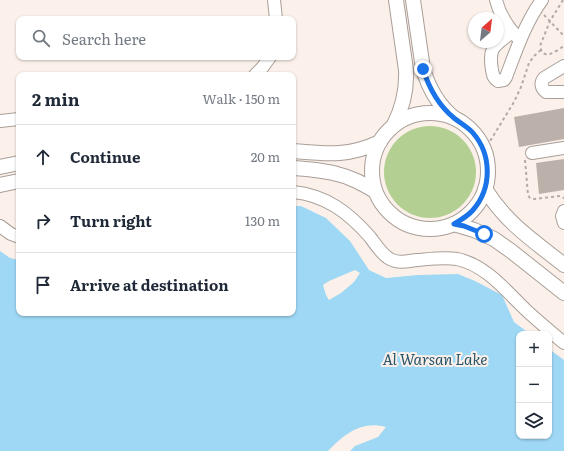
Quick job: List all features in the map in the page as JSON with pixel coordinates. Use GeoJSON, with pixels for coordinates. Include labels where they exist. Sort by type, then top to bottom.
{"type":"FeatureCollection","features":[{"type":"Feature","properties":{"kind":"street"},"geometry":{"type":"LineString","coordinates":[[274,0],[276,16]]}},
{"type":"Feature","properties":{"kind":"street"},"geometry":{"type":"LineString","coordinates":[[394,126],[406,93],[405,66],[396,0]]}},
{"type":"Feature","properties":{"kind":"street"},"geometry":{"type":"LineString","coordinates":[[413,0],[423,69],[429,86],[443,108],[473,133],[484,151],[488,170],[485,189],[480,200],[473,210],[464,218],[454,224],[442,228],[418,228],[407,224],[388,211],[380,201],[375,191],[372,178],[372,166],[380,142],[386,133],[394,126],[414,116],[424,114],[441,115],[456,120]]}},
{"type":"Feature","properties":{"kind":"street"},"geometry":{"type":"LineString","coordinates":[[496,0],[505,21],[516,36],[529,20],[539,3]]}},
{"type":"Feature","properties":{"kind":"street"},"geometry":{"type":"LineString","coordinates":[[258,72],[268,60]]}},
{"type":"Feature","properties":{"kind":"street"},"geometry":{"type":"LineString","coordinates":[[564,66],[544,78],[541,85],[546,92],[564,92]]}},
{"type":"Feature","properties":{"kind":"street"},"geometry":{"type":"LineString","coordinates":[[0,121],[16,119]]}},
{"type":"Feature","properties":{"kind":"street"},"geometry":{"type":"LineString","coordinates":[[296,151],[339,154],[362,149],[380,142]]}},
{"type":"Feature","properties":{"kind":"street"},"geometry":{"type":"LineString","coordinates":[[532,153],[564,148]]}},
{"type":"Feature","properties":{"kind":"street"},"geometry":{"type":"LineString","coordinates":[[0,167],[16,163]]}},
{"type":"Feature","properties":{"kind":"street"},"geometry":{"type":"LineString","coordinates":[[296,168],[322,170],[336,173],[363,184],[375,191]]}},
{"type":"Feature","properties":{"kind":"street"},"geometry":{"type":"LineString","coordinates":[[0,185],[16,182]]}},
{"type":"Feature","properties":{"kind":"street"},"geometry":{"type":"LineString","coordinates":[[485,189],[506,218],[564,265]]}},
{"type":"Feature","properties":{"kind":"street"},"geometry":{"type":"LineString","coordinates":[[296,193],[322,199],[338,208],[368,236],[384,254],[392,260],[402,262],[448,258],[464,261],[479,267],[492,277],[527,311],[564,343]]}},
{"type":"Feature","properties":{"kind":"street"},"geometry":{"type":"LineString","coordinates":[[564,211],[562,216],[564,223]]}},
{"type":"Feature","properties":{"kind":"street"},"geometry":{"type":"LineString","coordinates":[[454,224],[474,230],[494,239],[564,293]]}},
{"type":"Feature","properties":{"kind":"street"},"geometry":{"type":"LineString","coordinates":[[0,226],[16,236]]}},
{"type":"Feature","properties":{"kind":"path"},"geometry":{"type":"LineString","coordinates":[[563,0],[550,21],[540,44],[541,50],[545,54],[550,55],[564,46]]}},
{"type":"Feature","properties":{"kind":"path"},"geometry":{"type":"LineString","coordinates":[[539,3],[550,21],[564,36]]}},
{"type":"Feature","properties":{"kind":"path"},"geometry":{"type":"LineString","coordinates":[[484,151],[514,102],[529,63],[541,50]]}},
{"type":"Feature","properties":{"kind":"path"},"geometry":{"type":"LineString","coordinates":[[532,153],[526,154],[524,158],[529,196],[532,199],[560,196],[564,198]]}},
{"type":"Feature","properties":{"kind":"green space"},"geometry":{"type":"Polygon","coordinates":[[[430,126],[448,129],[463,139],[473,154],[476,172],[473,190],[463,205],[448,215],[430,218],[412,215],[397,205],[387,190],[384,172],[387,154],[397,139],[412,129],[430,126]]]}},
{"type":"Feature","properties":{"kind":"water","name":"Al Warsan Lake"},"geometry":{"type":"Polygon","coordinates":[[[296,206],[301,206],[326,218],[350,241],[369,270],[386,278],[418,275],[458,274],[502,295],[514,322],[526,331],[516,331],[516,439],[552,439],[552,351],[564,360],[564,451],[350,451],[355,446],[378,437],[386,427],[369,425],[347,434],[328,451],[0,451],[0,251],[10,258],[16,259],[16,316],[296,316],[296,206]],[[355,270],[323,285],[329,300],[341,293],[354,282],[360,273],[355,270]]]}},
{"type":"Feature","properties":{"kind":"building"},"geometry":{"type":"Polygon","coordinates":[[[564,108],[564,139],[519,147],[514,117],[564,108]]]}},
{"type":"Feature","properties":{"kind":"building"},"geometry":{"type":"Polygon","coordinates":[[[564,159],[564,190],[539,194],[536,163],[564,159]]]}},
{"type":"Feature","properties":{"kind":"route"},"geometry":{"type":"LineString","coordinates":[[423,69],[433,94],[443,108],[473,133],[484,151],[488,170],[485,189],[473,210],[454,224],[464,226],[484,234]]}}]}
